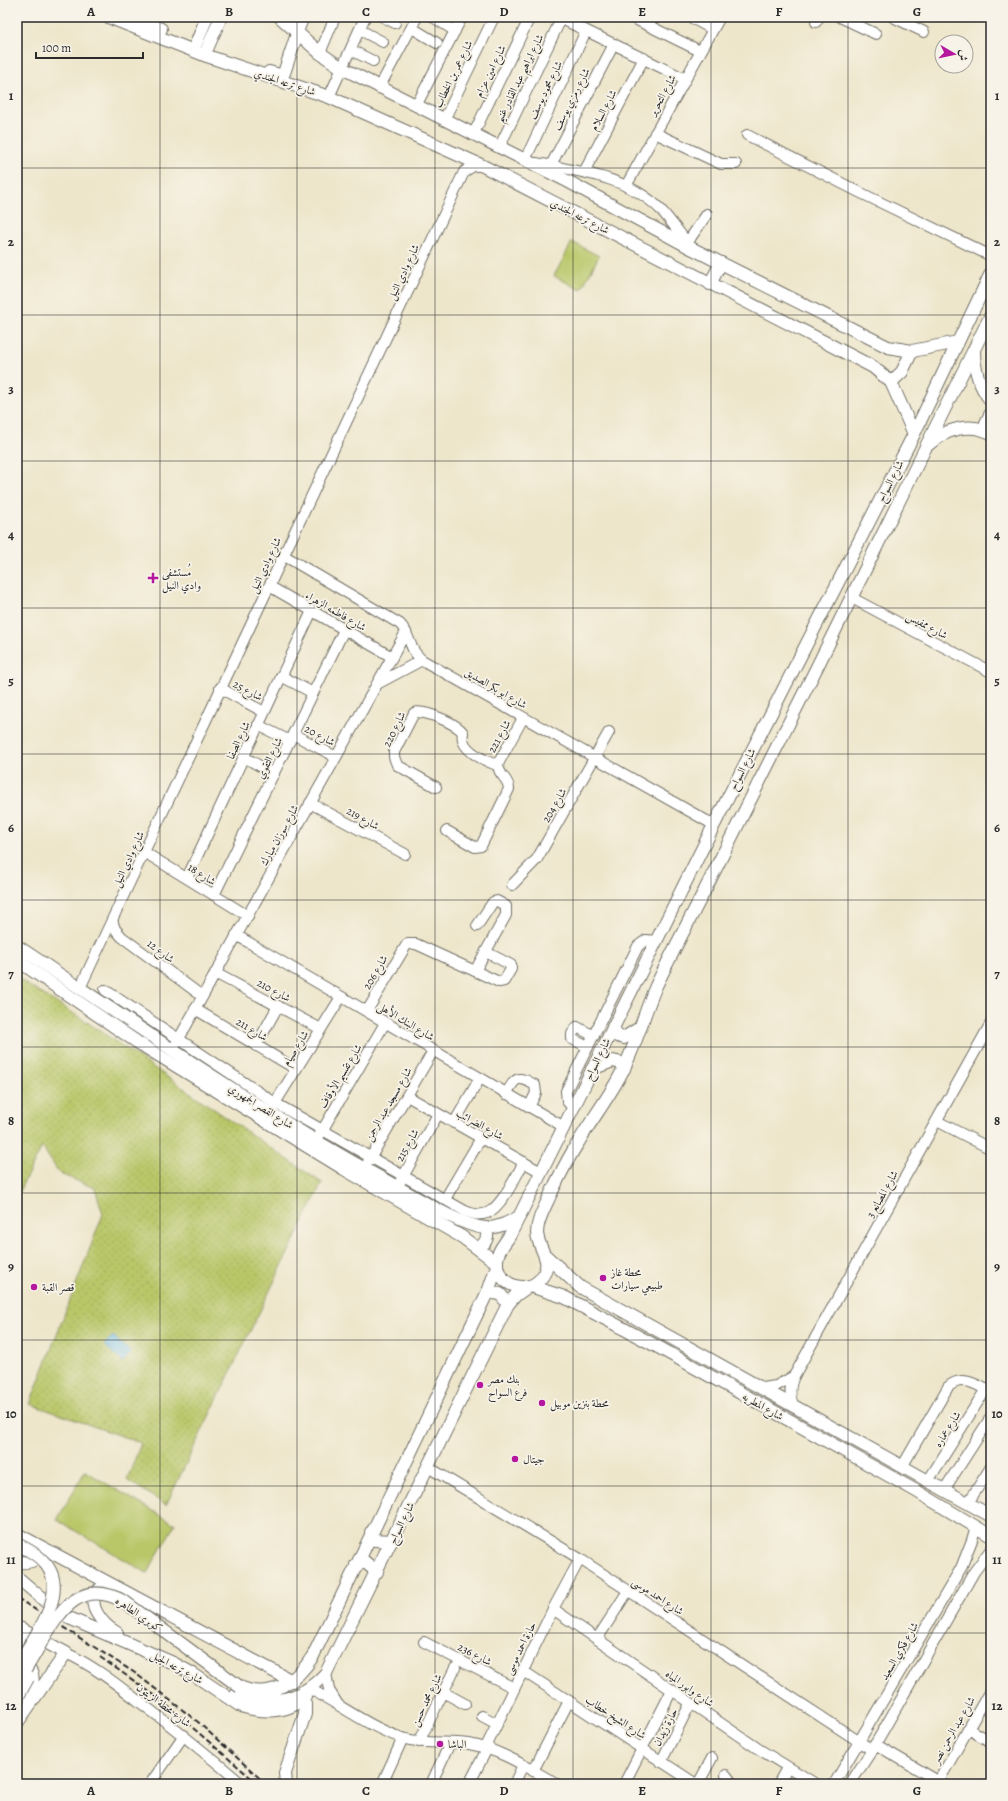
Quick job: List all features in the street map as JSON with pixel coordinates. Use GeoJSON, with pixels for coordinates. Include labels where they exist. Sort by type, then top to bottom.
{"type":"FeatureCollection","features":[{"type":"Feature","properties":{"kind":"main road"},"geometry":{"type":"LineString","coordinates":[[108,17],[202,49]]}},
{"type":"Feature","properties":{"kind":"main road"},"geometry":{"type":"LineString","coordinates":[[132,17],[202,49]]}},
{"type":"Feature","properties":{"kind":"main road"},"geometry":{"type":"LineString","coordinates":[[202,49],[207,17]]}},
{"type":"Feature","properties":{"kind":"main road"},"geometry":{"type":"LineString","coordinates":[[202,49],[221,17]]}},
{"type":"Feature","properties":{"kind":"main road"},"geometry":{"type":"LineString","coordinates":[[280,17],[297,34],[320,53],[342,68],[379,88],[526,160],[721,263],[888,347],[912,351],[958,342]]}},
{"type":"Feature","properties":{"kind":"main road"},"geometry":{"type":"LineString","coordinates":[[282,78],[297,34]]}},
{"type":"Feature","properties":{"kind":"main road","name":"شارع ترعه الجندي"},"geometry":{"type":"LineString","coordinates":[[202,49],[329,96],[483,166],[873,367],[891,382],[914,434]]}},
{"type":"Feature","properties":{"kind":"main road"},"geometry":{"type":"LineString","coordinates":[[710,284],[721,263]]}},
{"type":"Feature","properties":{"kind":"main road","name":"شارع السواح"},"geometry":{"type":"LineString","coordinates":[[238,1690],[271,1690],[292,1681],[313,1656],[371,1532],[488,1292],[501,1248],[510,1235],[714,825],[914,434],[991,273]]}},
{"type":"Feature","properties":{"kind":"main road","name":"شارع السواح"},"geometry":{"type":"LineString","coordinates":[[238,1690],[258,1700],[281,1701],[310,1689],[326,1673],[508,1304],[516,1295],[538,1282],[544,1274],[547,1265],[546,1256],[538,1237],[538,1222],[543,1211],[578,1141],[600,1110],[624,1069],[657,985],[870,562],[974,350],[990,321]]}},
{"type":"Feature","properties":{"kind":"main road"},"geometry":{"type":"LineString","coordinates":[[974,350],[976,373],[979,384],[991,401]]}},
{"type":"Feature","properties":{"kind":"main road"},"geometry":{"type":"LineString","coordinates":[[891,382],[902,372],[912,351]]}},
{"type":"Feature","properties":{"kind":"main road"},"geometry":{"type":"LineString","coordinates":[[989,432],[986,423],[991,413]]}},
{"type":"Feature","properties":{"kind":"main road"},"geometry":{"type":"LineString","coordinates":[[926,447],[934,439],[954,429],[976,428],[989,432]]}},
{"type":"Feature","properties":{"kind":"main road"},"geometry":{"type":"LineString","coordinates":[[848,562],[848,567],[852,571],[870,562]]}},
{"type":"Feature","properties":{"kind":"main road"},"geometry":{"type":"LineString","coordinates":[[826,606],[842,592],[849,592],[852,598]]}},
{"type":"Feature","properties":{"kind":"main road","name":"شارع القصر الجمهوري"},"geometry":{"type":"LineString","coordinates":[[17,946],[80,988],[176,1045],[272,1107],[316,1141],[397,1187],[465,1223],[486,1228],[498,1227],[519,1217]]}},
{"type":"Feature","properties":{"kind":"main road","name":"شارع القصر الجمهوري"},"geometry":{"type":"LineString","coordinates":[[17,960],[136,1042],[344,1169],[479,1248],[497,1265]]}},
{"type":"Feature","properties":{"kind":"main road"},"geometry":{"type":"LineString","coordinates":[[613,1027],[617,1036],[624,1038],[641,1027]]}},
{"type":"Feature","properties":{"kind":"main road"},"geometry":{"type":"LineString","coordinates":[[592,1070],[613,1061],[621,1063],[624,1069]]}},
{"type":"Feature","properties":{"kind":"main road"},"geometry":{"type":"LineString","coordinates":[[479,1248],[483,1246],[487,1238],[486,1228]]}},
{"type":"Feature","properties":{"kind":"main road","name":"شارع المطريه"},"geometry":{"type":"LineString","coordinates":[[546,1256],[576,1284],[968,1503],[990,1517]]}},
{"type":"Feature","properties":{"kind":"main road"},"geometry":{"type":"LineString","coordinates":[[497,1265],[500,1275],[507,1282],[515,1287],[528,1287]]}},
{"type":"Feature","properties":{"kind":"main road"},"geometry":{"type":"LineString","coordinates":[[564,1297],[559,1285],[560,1281],[564,1279],[576,1284]]}},
{"type":"Feature","properties":{"kind":"main road","name":"شارع المطريه"},"geometry":{"type":"LineString","coordinates":[[528,1287],[564,1297],[665,1351],[976,1526],[991,1536]]}},
{"type":"Feature","properties":{"kind":"main road"},"geometry":{"type":"LineString","coordinates":[[488,1292],[500,1294],[508,1304]]}},
{"type":"Feature","properties":{"kind":"main road"},"geometry":{"type":"LineString","coordinates":[[371,1532],[375,1540],[392,1541]]}},
{"type":"Feature","properties":{"kind":"main road"},"geometry":{"type":"LineString","coordinates":[[17,1534],[292,1681]]}},
{"type":"Feature","properties":{"kind":"main road"},"geometry":{"type":"LineString","coordinates":[[17,1544],[43,1561],[52,1574],[55,1589],[52,1605],[17,1666],[26,1667],[33,1674],[34,1684],[28,1706]]}},
{"type":"Feature","properties":{"kind":"main road"},"geometry":{"type":"LineString","coordinates":[[17,1562],[26,1563],[34,1560],[39,1553],[38,1545]]}},
{"type":"Feature","properties":{"kind":"main road"},"geometry":{"type":"LineString","coordinates":[[356,1565],[365,1562],[377,1572]]}},
{"type":"Feature","properties":{"kind":"main road","name":"شارع ترعه الجبل"},"geometry":{"type":"LineString","coordinates":[[17,1577],[47,1603],[69,1618],[184,1668],[231,1701],[248,1708],[272,1710],[289,1707],[302,1699],[310,1689]]}},
{"type":"Feature","properties":{"kind":"main road"},"geometry":{"type":"LineString","coordinates":[[114,1585],[103,1586],[96,1594],[93,1598],[94,1608],[99,1617],[111,1630],[138,1647]]}},
{"type":"Feature","properties":{"kind":"main road","name":"كوبري الطاهره"},"geometry":{"type":"LineString","coordinates":[[17,1684],[61,1611],[73,1601],[95,1594],[110,1596],[124,1602],[238,1690]]}},
{"type":"Feature","properties":{"kind":"main road","name":"كوبري الطاهره"},"geometry":{"type":"LineString","coordinates":[[17,1698],[66,1615],[80,1605],[97,1602],[110,1604],[122,1609],[238,1690]]}},
{"type":"Feature","properties":{"kind":"main road"},"geometry":{"type":"LineString","coordinates":[[17,1641],[19,1628],[66,1653],[17,1723]]}},
{"type":"Feature","properties":{"kind":"main road"},"geometry":{"type":"LineString","coordinates":[[286,1784],[285,1773],[305,1714],[306,1704],[302,1699]]}},
{"type":"Feature","properties":{"kind":"street"},"geometry":{"type":"LineString","coordinates":[[297,34],[304,17]]}},
{"type":"Feature","properties":{"kind":"street"},"geometry":{"type":"LineString","coordinates":[[320,53],[335,17]]}},
{"type":"Feature","properties":{"kind":"street"},"geometry":{"type":"LineString","coordinates":[[329,96],[366,17]]}},
{"type":"Feature","properties":{"kind":"street"},"geometry":{"type":"LineString","coordinates":[[383,17],[395,23]]}},
{"type":"Feature","properties":{"kind":"street"},"geometry":{"type":"LineString","coordinates":[[379,88],[417,17]]}},
{"type":"Feature","properties":{"kind":"street"},"geometry":{"type":"LineString","coordinates":[[433,17],[455,31]]}},
{"type":"Feature","properties":{"kind":"street"},"geometry":{"type":"LineString","coordinates":[[416,106],[462,17]]}},
{"type":"Feature","properties":{"kind":"street","name":"شارع عمر بن الخطاب"},"geometry":{"type":"LineString","coordinates":[[444,120],[494,17]]}},
{"type":"Feature","properties":{"kind":"street","name":"شارع امين عزام"},"geometry":{"type":"LineString","coordinates":[[473,135],[530,17]]}},
{"type":"Feature","properties":{"kind":"street"},"geometry":{"type":"LineString","coordinates":[[631,17],[700,51]]}},
{"type":"Feature","properties":{"kind":"street"},"geometry":{"type":"LineString","coordinates":[[690,17],[712,29]]}},
{"type":"Feature","properties":{"kind":"street","name":"شارع التحرير"},"geometry":{"type":"LineString","coordinates":[[626,186],[720,17]]}},
{"type":"Feature","properties":{"kind":"street"},"geometry":{"type":"LineString","coordinates":[[840,17],[876,34]]}},
{"type":"Feature","properties":{"kind":"street"},"geometry":{"type":"LineString","coordinates":[[893,17],[924,32]]}},
{"type":"Feature","properties":{"kind":"street"},"geometry":{"type":"LineString","coordinates":[[560,18],[685,78]]}},
{"type":"Feature","properties":{"kind":"street","name":"شارع ابراهيم عبد القادر غنيم"},"geometry":{"type":"LineString","coordinates":[[499,148],[560,18]]}},
{"type":"Feature","properties":{"kind":"street"},"geometry":{"type":"LineString","coordinates":[[412,28],[438,43]]}},
{"type":"Feature","properties":{"kind":"street"},"geometry":{"type":"LineString","coordinates":[[360,30],[383,42]]}},
{"type":"Feature","properties":{"kind":"street","name":"شارع محمود يوسف"},"geometry":{"type":"LineString","coordinates":[[526,160],[586,31]]}},
{"type":"Feature","properties":{"kind":"street","name":"شارع رمزي يوسف"},"geometry":{"type":"LineString","coordinates":[[551,165],[614,44]]}},
{"type":"Feature","properties":{"kind":"street"},"geometry":{"type":"LineString","coordinates":[[351,50],[373,61]]}},
{"type":"Feature","properties":{"kind":"street","name":"شارع السلام"},"geometry":{"type":"LineString","coordinates":[[584,172],[644,58]]}},
{"type":"Feature","properties":{"kind":"street"},"geometry":{"type":"LineString","coordinates":[[655,133],[721,164],[736,164]]}},
{"type":"Feature","properties":{"kind":"street"},"geometry":{"type":"LineString","coordinates":[[748,135],[861,193],[991,256]]}},
{"type":"Feature","properties":{"kind":"street"},"geometry":{"type":"LineString","coordinates":[[526,160],[584,172],[626,186],[648,199],[661,210],[689,245],[707,214]]}},
{"type":"Feature","properties":{"kind":"street","name":"شارع وادي النيل"},"geometry":{"type":"LineString","coordinates":[[80,988],[464,172],[473,166],[483,166]]}},
{"type":"Feature","properties":{"kind":"street","name":"شارع ابو بكر الصديق"},"geometry":{"type":"LineString","coordinates":[[283,555],[400,624],[406,632],[412,648],[422,660],[714,825]]}},
{"type":"Feature","properties":{"kind":"street","name":"شارع فاطمه الزهراء"},"geometry":{"type":"LineString","coordinates":[[269,586],[392,657]]}},
{"type":"Feature","properties":{"kind":"street","name":"شارع ممفيس"},"geometry":{"type":"LineString","coordinates":[[852,598],[991,672]]}},
{"type":"Feature","properties":{"kind":"street","name":"شارع الصفا"},"geometry":{"type":"LineString","coordinates":[[187,878],[312,611]]}},
{"type":"Feature","properties":{"kind":"street","name":"شارع التقوي"},"geometry":{"type":"LineString","coordinates":[[214,896],[344,630]]}},
{"type":"Feature","properties":{"kind":"street","name":"شارع سوزان مبارك"},"geometry":{"type":"LineString","coordinates":[[176,1045],[406,632]]}},
{"type":"Feature","properties":{"kind":"street"},"geometry":{"type":"LineString","coordinates":[[377,684],[422,660]]}},
{"type":"Feature","properties":{"kind":"street"},"geometry":{"type":"LineString","coordinates":[[281,676],[313,693]]}},
{"type":"Feature","properties":{"kind":"street","name":"شارع 25"},"geometry":{"type":"LineString","coordinates":[[220,688],[264,712]]}},
{"type":"Feature","properties":{"kind":"street","name":"شارع 220"},"geometry":{"type":"LineString","coordinates":[[436,787],[397,764],[394,757],[394,752],[412,716],[417,712],[424,712],[458,726],[463,733]]}},
{"type":"Feature","properties":{"kind":"street","name":"شارع 221"},"geometry":{"type":"LineString","coordinates":[[463,733],[462,740],[465,747],[492,763],[498,763],[523,718]]}},
{"type":"Feature","properties":{"kind":"street","name":"شارع 20"},"geometry":{"type":"LineString","coordinates":[[258,725],[336,757]]}},
{"type":"Feature","properties":{"kind":"street","name":"شارع 204"},"geometry":{"type":"LineString","coordinates":[[512,885],[537,859],[609,732]]}},
{"type":"Feature","properties":{"kind":"street"},"geometry":{"type":"LineString","coordinates":[[244,757],[274,774]]}},
{"type":"Feature","properties":{"kind":"street"},"geometry":{"type":"LineString","coordinates":[[447,831],[475,847],[481,846],[509,789],[508,781],[498,770],[498,763]]}},
{"type":"Feature","properties":{"kind":"street","name":"شارع 219"},"geometry":{"type":"LineString","coordinates":[[310,803],[405,854]]}},
{"type":"Feature","properties":{"kind":"street","name":"شارع 18"},"geometry":{"type":"LineString","coordinates":[[144,852],[248,916]]}},
{"type":"Feature","properties":{"kind":"street"},"geometry":{"type":"LineString","coordinates":[[477,926],[492,902],[498,901],[506,906],[506,915],[475,971],[499,982],[506,980],[511,969],[511,965],[486,952]]}},
{"type":"Feature","properties":{"kind":"street","name":"شارع 12"},"geometry":{"type":"LineString","coordinates":[[112,920],[115,930],[122,937],[202,996]]}},
{"type":"Feature","properties":{"kind":"street","name":"شارع البنك الأهلى"},"geometry":{"type":"LineString","coordinates":[[236,936],[564,1127]]}},
{"type":"Feature","properties":{"kind":"street"},"geometry":{"type":"LineString","coordinates":[[573,1108],[567,1101],[566,1091],[638,946],[646,940],[656,941]]}},
{"type":"Feature","properties":{"kind":"street","name":"شارع 206"},"geometry":{"type":"LineString","coordinates":[[367,1011],[405,946],[410,944],[416,944],[475,971]]}},
{"type":"Feature","properties":{"kind":"street","name":"شارع 210"},"geometry":{"type":"LineString","coordinates":[[215,973],[321,1029]]}},
{"type":"Feature","properties":{"kind":"street"},"geometry":{"type":"LineString","coordinates":[[105,990],[176,1045]]}},
{"type":"Feature","properties":{"kind":"street","name":"شارع صيام"},"geometry":{"type":"LineString","coordinates":[[272,1107],[341,998]]}},
{"type":"Feature","properties":{"kind":"street"},"geometry":{"type":"LineString","coordinates":[[256,1046],[278,1006]]}},
{"type":"Feature","properties":{"kind":"street","name":"شارع 211"},"geometry":{"type":"LineString","coordinates":[[195,1009],[296,1069]]}},
{"type":"Feature","properties":{"kind":"street","name":"شارع تقسيم الأوقاف"},"geometry":{"type":"LineString","coordinates":[[316,1141],[385,1023]]}},
{"type":"Feature","properties":{"kind":"street","name":"شارع المصانع 3"},"geometry":{"type":"LineString","coordinates":[[794,1407],[790,1394],[790,1388],[794,1376],[991,1024]]}},
{"type":"Feature","properties":{"kind":"street"},"geometry":{"type":"LineString","coordinates":[[588,1047],[572,1039],[572,1034],[577,1027],[594,1036]]}},
{"type":"Feature","properties":{"kind":"street","name":"شارع مسجد عبد الرحمن"},"geometry":{"type":"LineString","coordinates":[[364,1169],[432,1051]]}},
{"type":"Feature","properties":{"kind":"street"},"geometry":{"type":"LineString","coordinates":[[454,1123],[480,1078]]}},
{"type":"Feature","properties":{"kind":"street"},"geometry":{"type":"LineString","coordinates":[[506,1094],[514,1081],[518,1078],[522,1078],[535,1085],[536,1093],[529,1107]]}},
{"type":"Feature","properties":{"kind":"street","name":"شارع الضرائب"},"geometry":{"type":"LineString","coordinates":[[407,1096],[541,1172]]}},
{"type":"Feature","properties":{"kind":"street"},"geometry":{"type":"LineString","coordinates":[[272,1107],[322,1130],[476,1215],[487,1213],[496,1207],[524,1162]]}},
{"type":"Feature","properties":{"kind":"street","name":"شارع 215"},"geometry":{"type":"LineString","coordinates":[[397,1187],[438,1114]]}},
{"type":"Feature","properties":{"kind":"street"},"geometry":{"type":"LineString","coordinates":[[937,1121],[991,1149]]}},
{"type":"Feature","properties":{"kind":"street"},"geometry":{"type":"LineString","coordinates":[[445,1199],[481,1138]]}},
{"type":"Feature","properties":{"kind":"street"},"geometry":{"type":"LineString","coordinates":[[762,1388],[782,1384],[794,1376]]}},
{"type":"Feature","properties":{"kind":"street"},"geometry":{"type":"LineString","coordinates":[[902,1466],[948,1387],[952,1383],[964,1380],[988,1391]]}},
{"type":"Feature","properties":{"kind":"street","name":"شارع عماره"},"geometry":{"type":"LineString","coordinates":[[928,1481],[988,1391]]}},
{"type":"Feature","properties":{"kind":"street"},"geometry":{"type":"LineString","coordinates":[[944,1490],[991,1417]]}},
{"type":"Feature","properties":{"kind":"street","name":"شارع احمد موسى"},"geometry":{"type":"LineString","coordinates":[[428,1467],[580,1559],[859,1743],[874,1747]]}},
{"type":"Feature","properties":{"kind":"street"},"geometry":{"type":"LineString","coordinates":[[968,1503],[991,1467]]}},
{"type":"Feature","properties":{"kind":"street","name":"شارع فكري السعيد"},"geometry":{"type":"LineString","coordinates":[[834,1784],[961,1568],[976,1526]]}},
{"type":"Feature","properties":{"kind":"street"},"geometry":{"type":"LineString","coordinates":[[850,1784],[874,1747],[974,1572],[991,1549]]}},
{"type":"Feature","properties":{"kind":"street","name":"حارة احمد موسى"},"geometry":{"type":"LineString","coordinates":[[469,1784],[522,1671],[580,1559]]}},
{"type":"Feature","properties":{"kind":"street"},"geometry":{"type":"LineString","coordinates":[[597,1639],[628,1591]]}},
{"type":"Feature","properties":{"kind":"street","name":"شارع وابور المياه"},"geometry":{"type":"LineString","coordinates":[[553,1609],[672,1690],[690,1704],[787,1768],[816,1784]]}},
{"type":"Feature","properties":{"kind":"street","name":"شارع 236"},"geometry":{"type":"LineString","coordinates":[[424,1642],[514,1688]]}},
{"type":"Feature","properties":{"kind":"street","name":"شارع محطة الزيتون"},"geometry":{"type":"LineString","coordinates":[[66,1653],[78,1658],[116,1684],[184,1735],[240,1783]]}},
{"type":"Feature","properties":{"kind":"street","name":"شارع محمد حسن"},"geometry":{"type":"LineString","coordinates":[[419,1742],[455,1668]]}},
{"type":"Feature","properties":{"kind":"street","name":"شارع الشيخ خطاب"},"geometry":{"type":"LineString","coordinates":[[522,1671],[697,1784]]}},
{"type":"Feature","properties":{"kind":"street"},"geometry":{"type":"LineString","coordinates":[[326,1673],[329,1690],[338,1705]]}},
{"type":"Feature","properties":{"kind":"street"},"geometry":{"type":"LineString","coordinates":[[310,1689],[388,1733],[419,1742],[470,1744],[486,1749],[523,1765],[557,1784]]}},
{"type":"Feature","properties":{"kind":"street","name":"شارع عبد الرحمن نصر"},"geometry":{"type":"LineString","coordinates":[[939,1783],[991,1689]]}},
{"type":"Feature","properties":{"kind":"street"},"geometry":{"type":"LineString","coordinates":[[624,1784],[672,1690]]}},
{"type":"Feature","properties":{"kind":"street"},"geometry":{"type":"LineString","coordinates":[[443,1692],[465,1704]]}},
{"type":"Feature","properties":{"kind":"street"},"geometry":{"type":"LineString","coordinates":[[534,1771],[569,1701]]}},
{"type":"Feature","properties":{"kind":"street","name":"حارة زيدان"},"geometry":{"type":"LineString","coordinates":[[661,1762],[690,1704]]}},
{"type":"Feature","properties":{"kind":"street"},"geometry":{"type":"LineString","coordinates":[[482,1716],[497,1724]]}},
{"type":"Feature","properties":{"kind":"street"},"geometry":{"type":"LineString","coordinates":[[968,1729],[991,1742]]}},
{"type":"Feature","properties":{"kind":"street"},"geometry":{"type":"LineString","coordinates":[[150,1784],[184,1735]]}},
{"type":"Feature","properties":{"kind":"street"},"geometry":{"type":"LineString","coordinates":[[382,1784],[403,1738]]}},
{"type":"Feature","properties":{"kind":"street"},"geometry":{"type":"LineString","coordinates":[[431,1784],[450,1743]]}},
{"type":"Feature","properties":{"kind":"street"},"geometry":{"type":"LineString","coordinates":[[874,1747],[939,1783]]}},
{"type":"Feature","properties":{"kind":"street"},"geometry":{"type":"LineString","coordinates":[[697,1784],[712,1758]]}},
{"type":"Feature","properties":{"kind":"street"},"geometry":{"type":"LineString","coordinates":[[514,1784],[523,1765]]}},
{"type":"Feature","properties":{"kind":"street"},"geometry":{"type":"LineString","coordinates":[[778,1784],[787,1768]]}},
{"type":"Feature","properties":{"kind":"street"},"geometry":{"type":"LineString","coordinates":[[726,1775],[733,1784]]}},
{"type":"Feature","properties":{"kind":"green space"},"geometry":{"type":"Polygon","coordinates":[[[572,242],[599,256],[581,290],[554,276],[572,242]]]}},
{"type":"Feature","properties":{"kind":"green space"},"geometry":{"type":"Polygon","coordinates":[[[17,978],[90,1024],[322,1183],[166,1505],[127,1480],[141,1443],[30,1404],[103,1214],[95,1188],[60,1174],[42,1147],[17,1195],[17,978]]]}},
{"type":"Feature","properties":{"kind":"green space"},"geometry":{"type":"Polygon","coordinates":[[[85,1471],[175,1524],[147,1573],[57,1520],[85,1471]]]}},
{"type":"Feature","properties":{"kind":"water"},"geometry":{"type":"Polygon","coordinates":[[[113,1336],[131,1353],[123,1362],[104,1345],[113,1336]]]}},
{"type":"Feature","properties":{"kind":"railway"},"geometry":{"type":"LineString","coordinates":[[17,1598],[135,1673],[198,1722],[266,1784]]}},
{"type":"Feature","properties":{"kind":"railway"},"geometry":{"type":"LineString","coordinates":[[100,1657],[157,1697],[257,1783]]}},
{"type":"Feature","properties":{"kind":"place","name":"مُستشفى وادي النيل"},"geometry":{"type":"Point","coordinates":[153,578]}},
{"type":"Feature","properties":{"kind":"place","name":"محطة غاز طبيعي سيارات"},"geometry":{"type":"Point","coordinates":[603,1278]}},
{"type":"Feature","properties":{"kind":"place","name":"قصر القبة"},"geometry":{"type":"Point","coordinates":[34,1287]}},
{"type":"Feature","properties":{"kind":"place","name":"بنك مصر فرع السواح"},"geometry":{"type":"Point","coordinates":[480,1385]}},
{"type":"Feature","properties":{"kind":"place","name":"محطة بنزين موبيل"},"geometry":{"type":"Point","coordinates":[542,1403]}},
{"type":"Feature","properties":{"kind":"place","name":"جيتال"},"geometry":{"type":"Point","coordinates":[515,1459]}},
{"type":"Feature","properties":{"kind":"place","name":"الباشا"},"geometry":{"type":"Point","coordinates":[440,1744]}}]}
